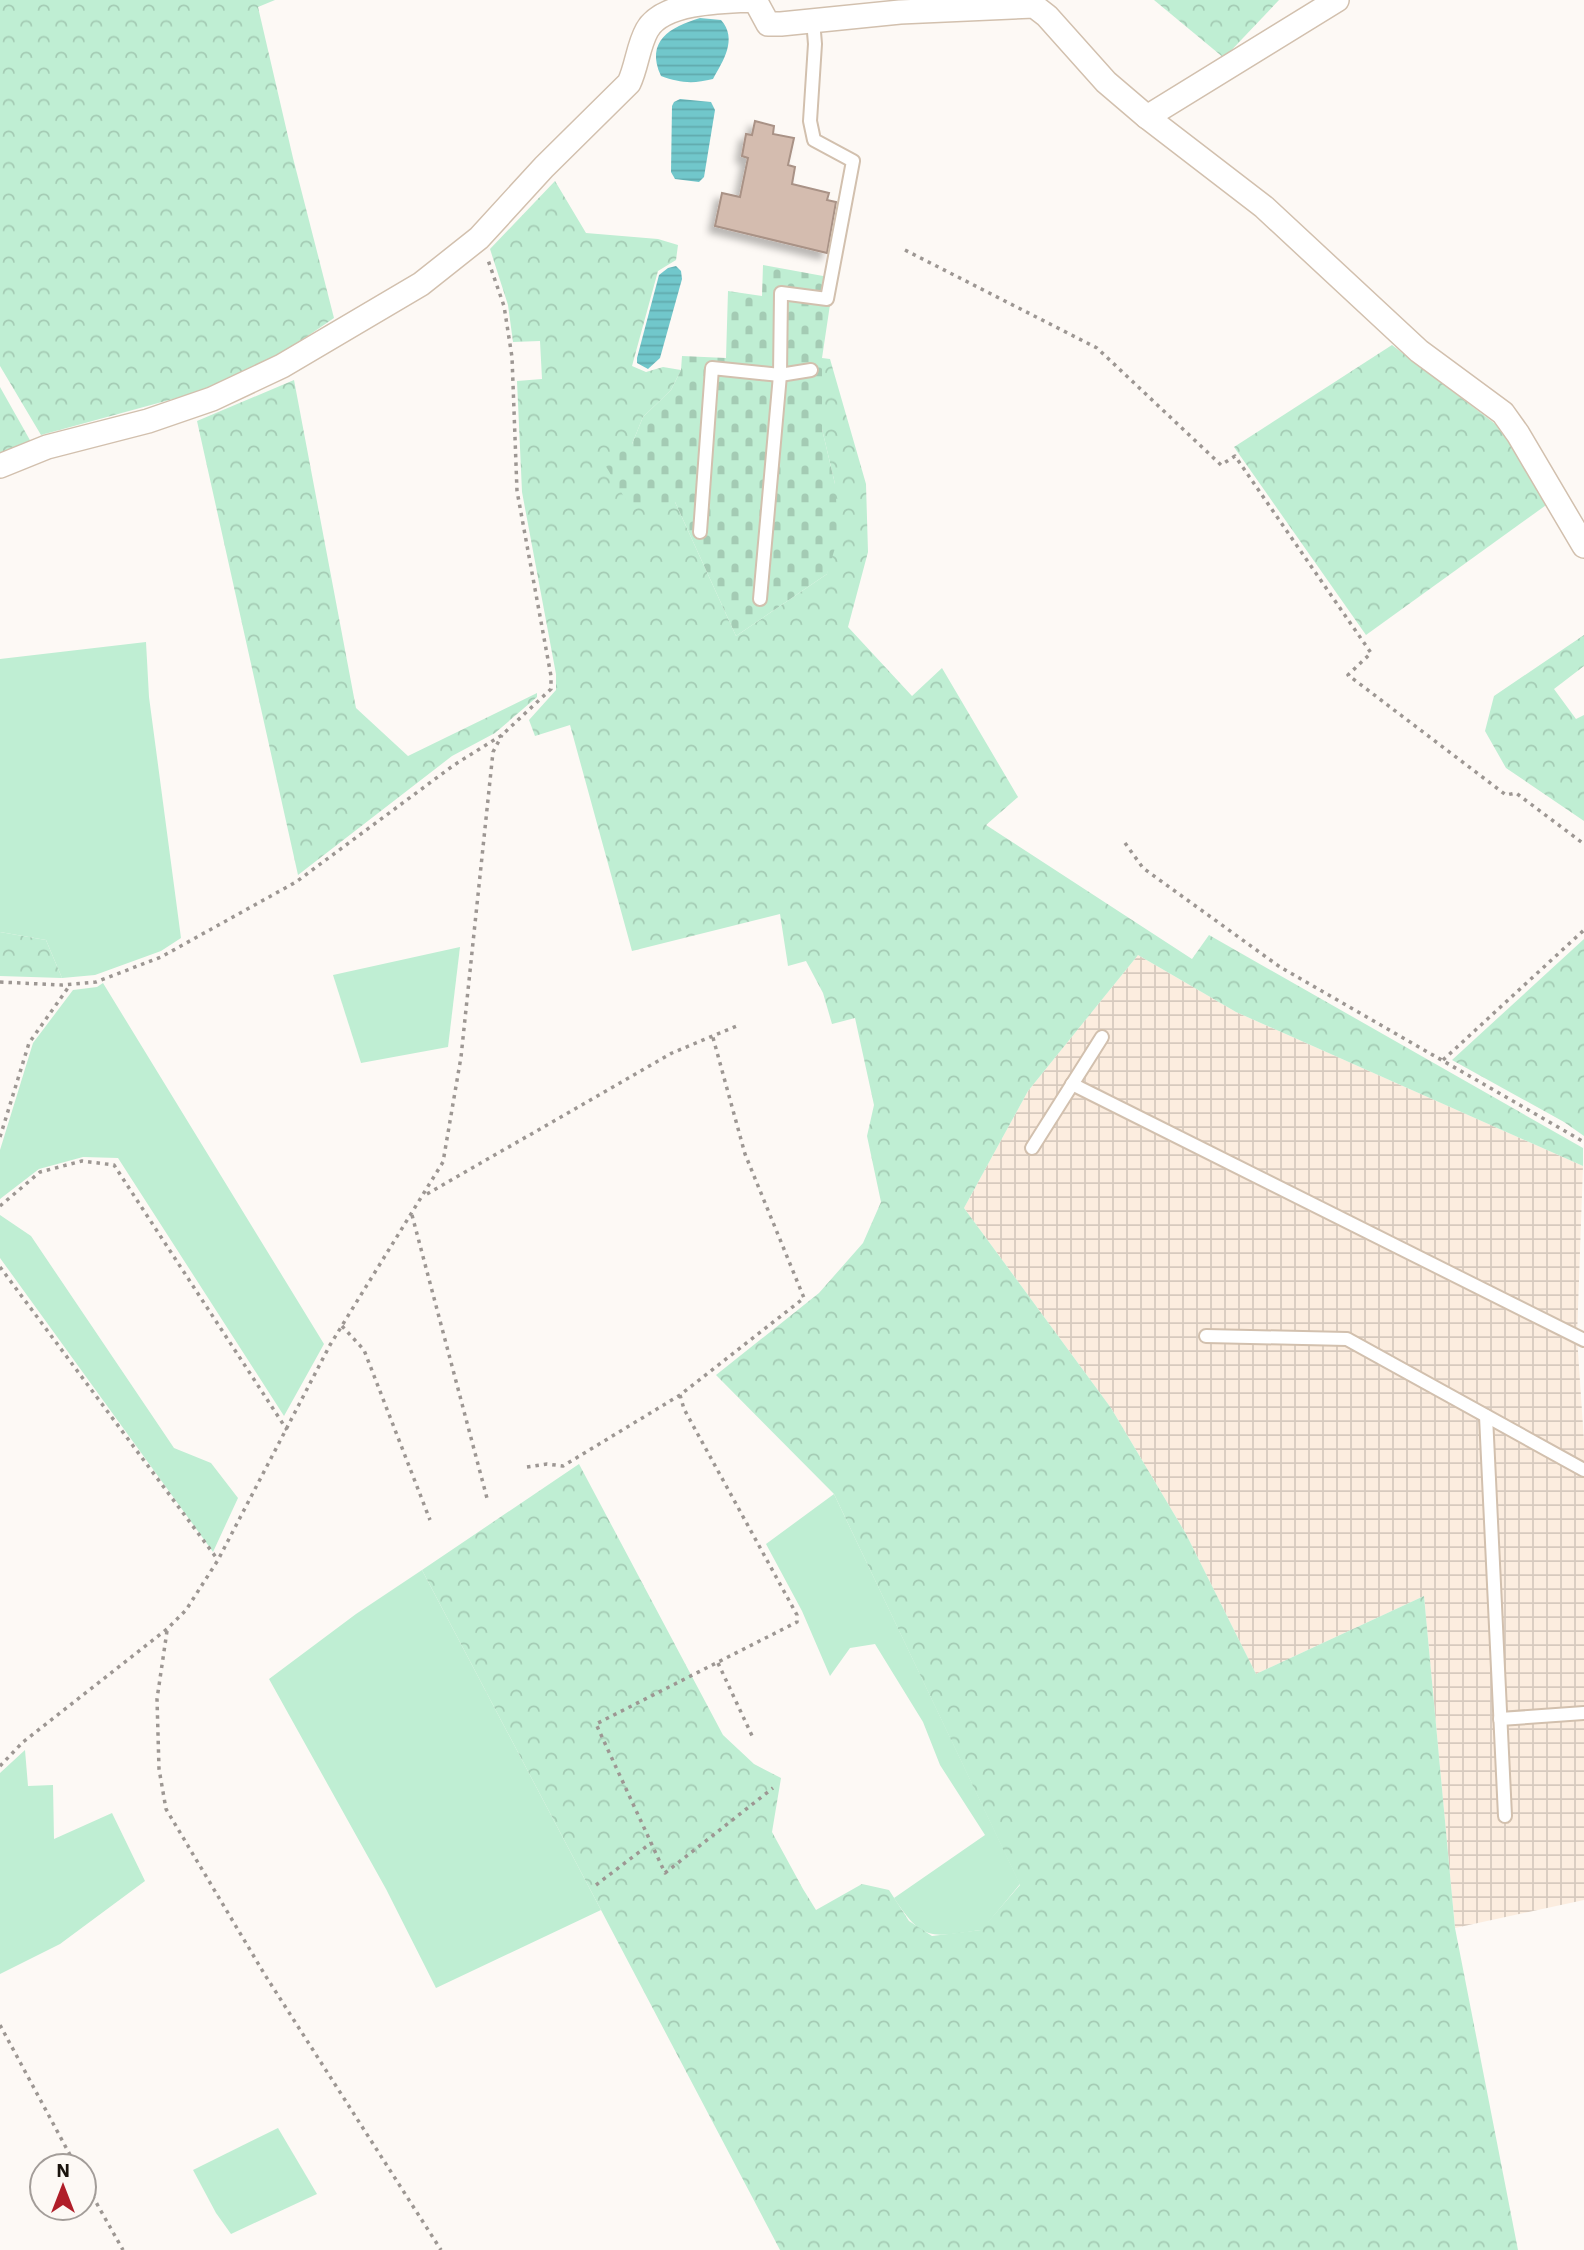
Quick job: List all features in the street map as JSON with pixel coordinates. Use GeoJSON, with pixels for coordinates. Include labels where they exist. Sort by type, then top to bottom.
{"type":"FeatureCollection","features":[{"type":"Feature","properties":{"kind":"street"},"geometry":{"type":"LineString","coordinates":[[0,466],[47,447],[148,421],[199,403],[282,366],[421,284],[479,237],[572,138],[629,83],[646,31],[667,14],[694,5],[755,0],[768,24],[900,12],[1034,6],[1047,16],[1106,82],[1264,207],[1419,351],[1503,413],[1584,546]]}},
{"type":"Feature","properties":{"kind":"street"},"geometry":{"type":"LineString","coordinates":[[1147,117],[1337,0]]}},
{"type":"Feature","properties":{"kind":"lane"},"geometry":{"type":"LineString","coordinates":[[760,599],[780,375],[781,293],[827,299],[853,161],[814,140],[810,121],[815,44],[813,20]]}},
{"type":"Feature","properties":{"kind":"lane"},"geometry":{"type":"LineString","coordinates":[[700,532],[712,368],[780,375],[811,370]]}},
{"type":"Feature","properties":{"kind":"lane"},"geometry":{"type":"LineString","coordinates":[[1031,1148],[1102,1037]]}},
{"type":"Feature","properties":{"kind":"lane"},"geometry":{"type":"LineString","coordinates":[[1072,1084],[1584,1340]]}},
{"type":"Feature","properties":{"kind":"lane"},"geometry":{"type":"LineString","coordinates":[[1206,1336],[1347,1339],[1584,1470]]}},
{"type":"Feature","properties":{"kind":"lane"},"geometry":{"type":"LineString","coordinates":[[1486,1416],[1505,1816]]}},
{"type":"Feature","properties":{"kind":"lane"},"geometry":{"type":"LineString","coordinates":[[1500,1719],[1584,1713]]}},
{"type":"Feature","properties":{"kind":"path"},"geometry":{"type":"LineString","coordinates":[[0,982],[96,982],[161,957],[296,882],[454,765],[502,736],[551,689],[551,676],[517,491],[512,356],[504,306],[479,237]]}},
{"type":"Feature","properties":{"kind":"path"},"geometry":{"type":"LineString","coordinates":[[905,250],[1097,348],[1221,465],[1235,456],[1371,653],[1348,675],[1506,795],[1516,793],[1584,844]]}},
{"type":"Feature","properties":{"kind":"path"},"geometry":{"type":"LineString","coordinates":[[0,1766],[23,1742],[167,1629],[186,1610],[218,1560],[330,1345],[443,1163],[461,1057],[493,752],[502,736]]}},
{"type":"Feature","properties":{"kind":"path"},"geometry":{"type":"LineString","coordinates":[[1125,843],[1143,868],[1280,967],[1584,1142]]}},
{"type":"Feature","properties":{"kind":"path"},"geometry":{"type":"LineString","coordinates":[[1443,1060],[1584,930]]}},
{"type":"Feature","properties":{"kind":"path"},"geometry":{"type":"LineString","coordinates":[[0,1137],[29,1043],[70,984]]}},
{"type":"Feature","properties":{"kind":"path"},"geometry":{"type":"LineString","coordinates":[[425,1195],[672,1053],[712,1034],[739,1025]]}},
{"type":"Feature","properties":{"kind":"path"},"geometry":{"type":"LineString","coordinates":[[527,1467],[547,1464],[564,1466],[680,1395],[804,1298],[745,1154],[712,1034]]}},
{"type":"Feature","properties":{"kind":"path"},"geometry":{"type":"LineString","coordinates":[[0,1206],[40,1172],[82,1161],[114,1165],[286,1430]]}},
{"type":"Feature","properties":{"kind":"path"},"geometry":{"type":"LineString","coordinates":[[412,1214],[488,1502]]}},
{"type":"Feature","properties":{"kind":"path"},"geometry":{"type":"LineString","coordinates":[[0,1267],[218,1560]]}},
{"type":"Feature","properties":{"kind":"path"},"geometry":{"type":"LineString","coordinates":[[342,1326],[364,1350],[430,1520]]}},
{"type":"Feature","properties":{"kind":"path"},"geometry":{"type":"LineString","coordinates":[[680,1395],[684,1409],[797,1615],[797,1622],[596,1724],[665,1873],[774,1788]]}},
{"type":"Feature","properties":{"kind":"path"},"geometry":{"type":"LineString","coordinates":[[167,1629],[157,1699],[159,1769],[166,1809],[265,1975],[441,2250]]}},
{"type":"Feature","properties":{"kind":"path"},"geometry":{"type":"LineString","coordinates":[[718,1662],[754,1740]]}},
{"type":"Feature","properties":{"kind":"path"},"geometry":{"type":"LineString","coordinates":[[596,1885],[651,1843]]}},
{"type":"Feature","properties":{"kind":"path"},"geometry":{"type":"LineString","coordinates":[[0,2025],[68,2152]]}},
{"type":"Feature","properties":{"kind":"path"},"geometry":{"type":"LineString","coordinates":[[98,2206],[123,2250]]}},
{"type":"Feature","properties":{"kind":"shaded area"},"geometry":{"type":"Polygon","coordinates":[[[1138,955],[1236,1012],[1583,1166],[1577,1337],[1584,1441],[1584,1900],[1455,1928],[1424,1596],[1256,1674],[1186,1534],[1111,1408],[964,1208],[1028,1091],[1138,955]]]}},
{"type":"Feature","properties":{"kind":"green space"},"geometry":{"type":"Polygon","coordinates":[[[0,0],[275,0],[258,7],[334,318],[277,357],[195,393],[41,435],[0,366],[0,0]]]}},
{"type":"Feature","properties":{"kind":"green space"},"geometry":{"type":"Polygon","coordinates":[[[1154,0],[1279,0],[1224,58],[1154,0]]]}},
{"type":"Feature","properties":{"kind":"green space"},"geometry":{"type":"Polygon","coordinates":[[[555,181],[586,233],[658,239],[678,245],[676,260],[658,271],[632,366],[646,372],[663,367],[681,370],[671,390],[643,417],[632,444],[675,502],[736,636],[827,574],[835,484],[822,429],[822,358],[830,359],[866,484],[868,552],[848,627],[912,696],[942,668],[1018,797],[986,825],[1192,959],[1209,935],[1583,1148],[1583,1166],[1236,1012],[1138,955],[1028,1091],[964,1208],[1111,1408],[1186,1534],[1256,1674],[1424,1596],[1455,1928],[1518,2250],[780,2250],[422,1570],[579,1464],[723,1735],[754,1764],[781,1778],[772,1832],[816,1910],[862,1884],[889,1890],[909,1921],[932,1936],[981,1930],[1020,1885],[834,1494],[716,1375],[819,1293],[863,1243],[881,1202],[867,1136],[874,1105],[855,1018],[832,1024],[823,993],[806,961],[788,966],[780,914],[632,951],[570,725],[535,736],[529,720],[556,690],[556,674],[522,492],[517,381],[542,379],[540,341],[513,342],[508,305],[490,249],[555,181]]]}},
{"type":"Feature","properties":{"kind":"green space"},"geometry":{"type":"Polygon","coordinates":[[[763,265],[834,278],[822,358],[822,429],[835,484],[839,535],[827,574],[736,636],[675,502],[630,507],[604,463],[632,444],[643,417],[671,390],[681,370],[682,356],[726,358],[728,291],[762,296],[763,265]]]}},
{"type":"Feature","properties":{"kind":"green space"},"geometry":{"type":"Polygon","coordinates":[[[1392,345],[1515,439],[1549,503],[1366,635],[1234,447],[1392,345]]]}},
{"type":"Feature","properties":{"kind":"green space"},"geometry":{"type":"Polygon","coordinates":[[[294,380],[356,708],[408,756],[537,693],[537,697],[495,733],[452,756],[298,875],[197,421],[294,380]]]}},
{"type":"Feature","properties":{"kind":"green space"},"geometry":{"type":"Polygon","coordinates":[[[0,387],[31,442],[0,455],[0,387]]]}},
{"type":"Feature","properties":{"kind":"green space"},"geometry":{"type":"Polygon","coordinates":[[[1584,635],[1584,666],[1554,689],[1576,719],[1584,715],[1584,821],[1506,768],[1485,731],[1494,696],[1584,635]]]}},
{"type":"Feature","properties":{"kind":"green space"},"geometry":{"type":"Polygon","coordinates":[[[146,642],[149,697],[181,938],[161,951],[95,975],[62,978],[46,940],[0,932],[0,659],[146,642]]]}},
{"type":"Feature","properties":{"kind":"green space"},"geometry":{"type":"Polygon","coordinates":[[[0,932],[46,940],[62,978],[0,976],[0,932]]]}},
{"type":"Feature","properties":{"kind":"green space"},"geometry":{"type":"Polygon","coordinates":[[[1584,939],[1584,1136],[1564,1122],[1452,1060],[1584,939]]]}},
{"type":"Feature","properties":{"kind":"green space"},"geometry":{"type":"Polygon","coordinates":[[[460,947],[448,1047],[361,1063],[333,975],[460,947]]]}},
{"type":"Feature","properties":{"kind":"green space"},"geometry":{"type":"Polygon","coordinates":[[[103,983],[324,1344],[284,1416],[118,1158],[83,1157],[39,1169],[0,1199],[0,1150],[33,1043],[73,990],[97,987],[103,983]]]}},
{"type":"Feature","properties":{"kind":"green space"},"geometry":{"type":"Polygon","coordinates":[[[0,1215],[31,1236],[174,1448],[211,1463],[238,1498],[213,1552],[0,1258],[0,1215]]]}},
{"type":"Feature","properties":{"kind":"green space"},"geometry":{"type":"Polygon","coordinates":[[[834,1494],[1020,1884],[982,1930],[931,1934],[913,1923],[894,1898],[985,1835],[940,1765],[923,1722],[875,1644],[850,1648],[830,1676],[802,1611],[766,1544],[834,1494]]]}},
{"type":"Feature","properties":{"kind":"green space"},"geometry":{"type":"Polygon","coordinates":[[[422,1570],[601,1910],[436,1988],[386,1889],[269,1679],[356,1614],[422,1570]]]}},
{"type":"Feature","properties":{"kind":"green space"},"geometry":{"type":"Polygon","coordinates":[[[25,1750],[28,1786],[53,1785],[54,1839],[112,1813],[145,1881],[60,1944],[0,1974],[0,1773],[25,1750]]]}},
{"type":"Feature","properties":{"kind":"green space"},"geometry":{"type":"Polygon","coordinates":[[[278,2128],[317,2194],[231,2234],[216,2213],[193,2170],[278,2128]]]}},
{"type":"Feature","properties":{"kind":"water"},"geometry":{"type":"Polygon","coordinates":[[[700,18],[721,20],[728,35],[727,50],[713,79],[687,82],[661,76],[656,53],[663,37],[679,26],[700,18]]]}},
{"type":"Feature","properties":{"kind":"water"},"geometry":{"type":"Polygon","coordinates":[[[680,99],[711,102],[715,110],[704,177],[699,182],[675,179],[671,172],[672,106],[680,99]]]}},
{"type":"Feature","properties":{"kind":"water"},"geometry":{"type":"Polygon","coordinates":[[[676,266],[681,271],[682,279],[660,358],[648,369],[637,363],[637,358],[659,275],[676,266]]]}},
{"type":"Feature","properties":{"kind":"building"},"geometry":{"type":"Polygon","coordinates":[[[755,121],[774,126],[773,134],[794,138],[788,165],[795,167],[792,184],[829,193],[827,200],[836,202],[827,253],[715,226],[722,193],[740,197],[748,158],[742,156],[746,134],[752,135],[755,121]]]}}]}
